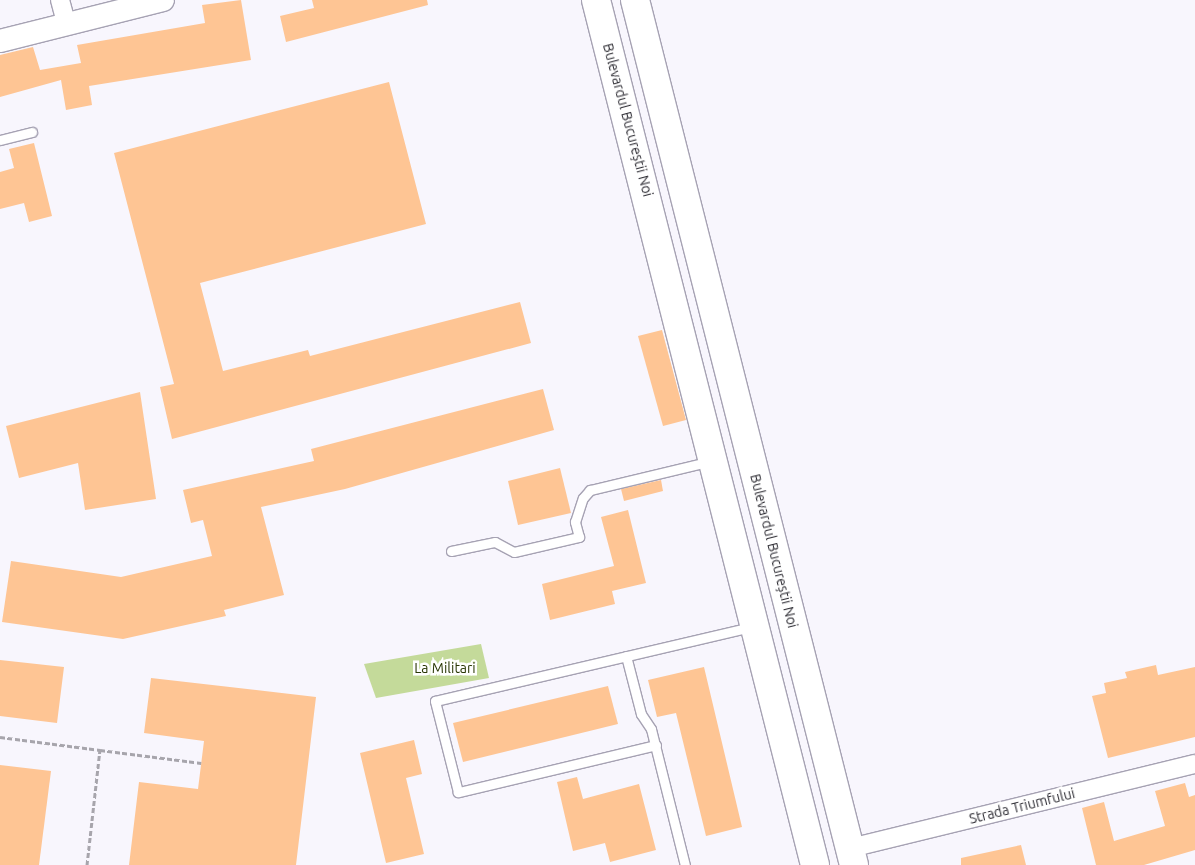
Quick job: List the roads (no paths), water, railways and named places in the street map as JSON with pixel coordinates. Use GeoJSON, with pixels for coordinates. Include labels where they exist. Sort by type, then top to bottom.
{"type":"FeatureCollection","features":[{"type":"Feature","properties":{"kind":"main road","name":"Bulevardul Bucureștii Noi"},"geometry":{"type":"LineString","coordinates":[[596,0],[660,241],[815,865]]}},
{"type":"Feature","properties":{"kind":"main road","name":"Bulevardul Bucureștii Noi"},"geometry":{"type":"LineString","coordinates":[[635,0],[852,857]]}},
{"type":"Feature","properties":{"kind":"main road"},"geometry":{"type":"LineString","coordinates":[[660,241],[695,237]]}},
{"type":"Feature","properties":{"kind":"street"},"geometry":{"type":"LineString","coordinates":[[60,0],[66,23]]}},
{"type":"Feature","properties":{"kind":"street"},"geometry":{"type":"LineString","coordinates":[[0,41],[163,0]]}},
{"type":"Feature","properties":{"kind":"street","name":"Strada Triumfului"},"geometry":{"type":"LineString","coordinates":[[852,857],[1195,764]]}},
{"type":"Feature","properties":{"kind":"lane"},"geometry":{"type":"LineString","coordinates":[[0,140],[32,132]]}},
{"type":"Feature","properties":{"kind":"lane"},"geometry":{"type":"LineString","coordinates":[[451,551],[495,542],[514,552],[579,537],[575,522],[583,498],[590,490],[715,460]]}},
{"type":"Feature","properties":{"kind":"lane"},"geometry":{"type":"LineString","coordinates":[[656,745],[458,792],[435,701],[756,626]]}},
{"type":"Feature","properties":{"kind":"lane"},"geometry":{"type":"LineString","coordinates":[[626,656],[641,714],[652,729],[685,865]]}},
{"type":"Feature","properties":{"kind":"park label","name":"La Militari"},"geometry":{"type":"Point","coordinates":[445,668]}}]}
